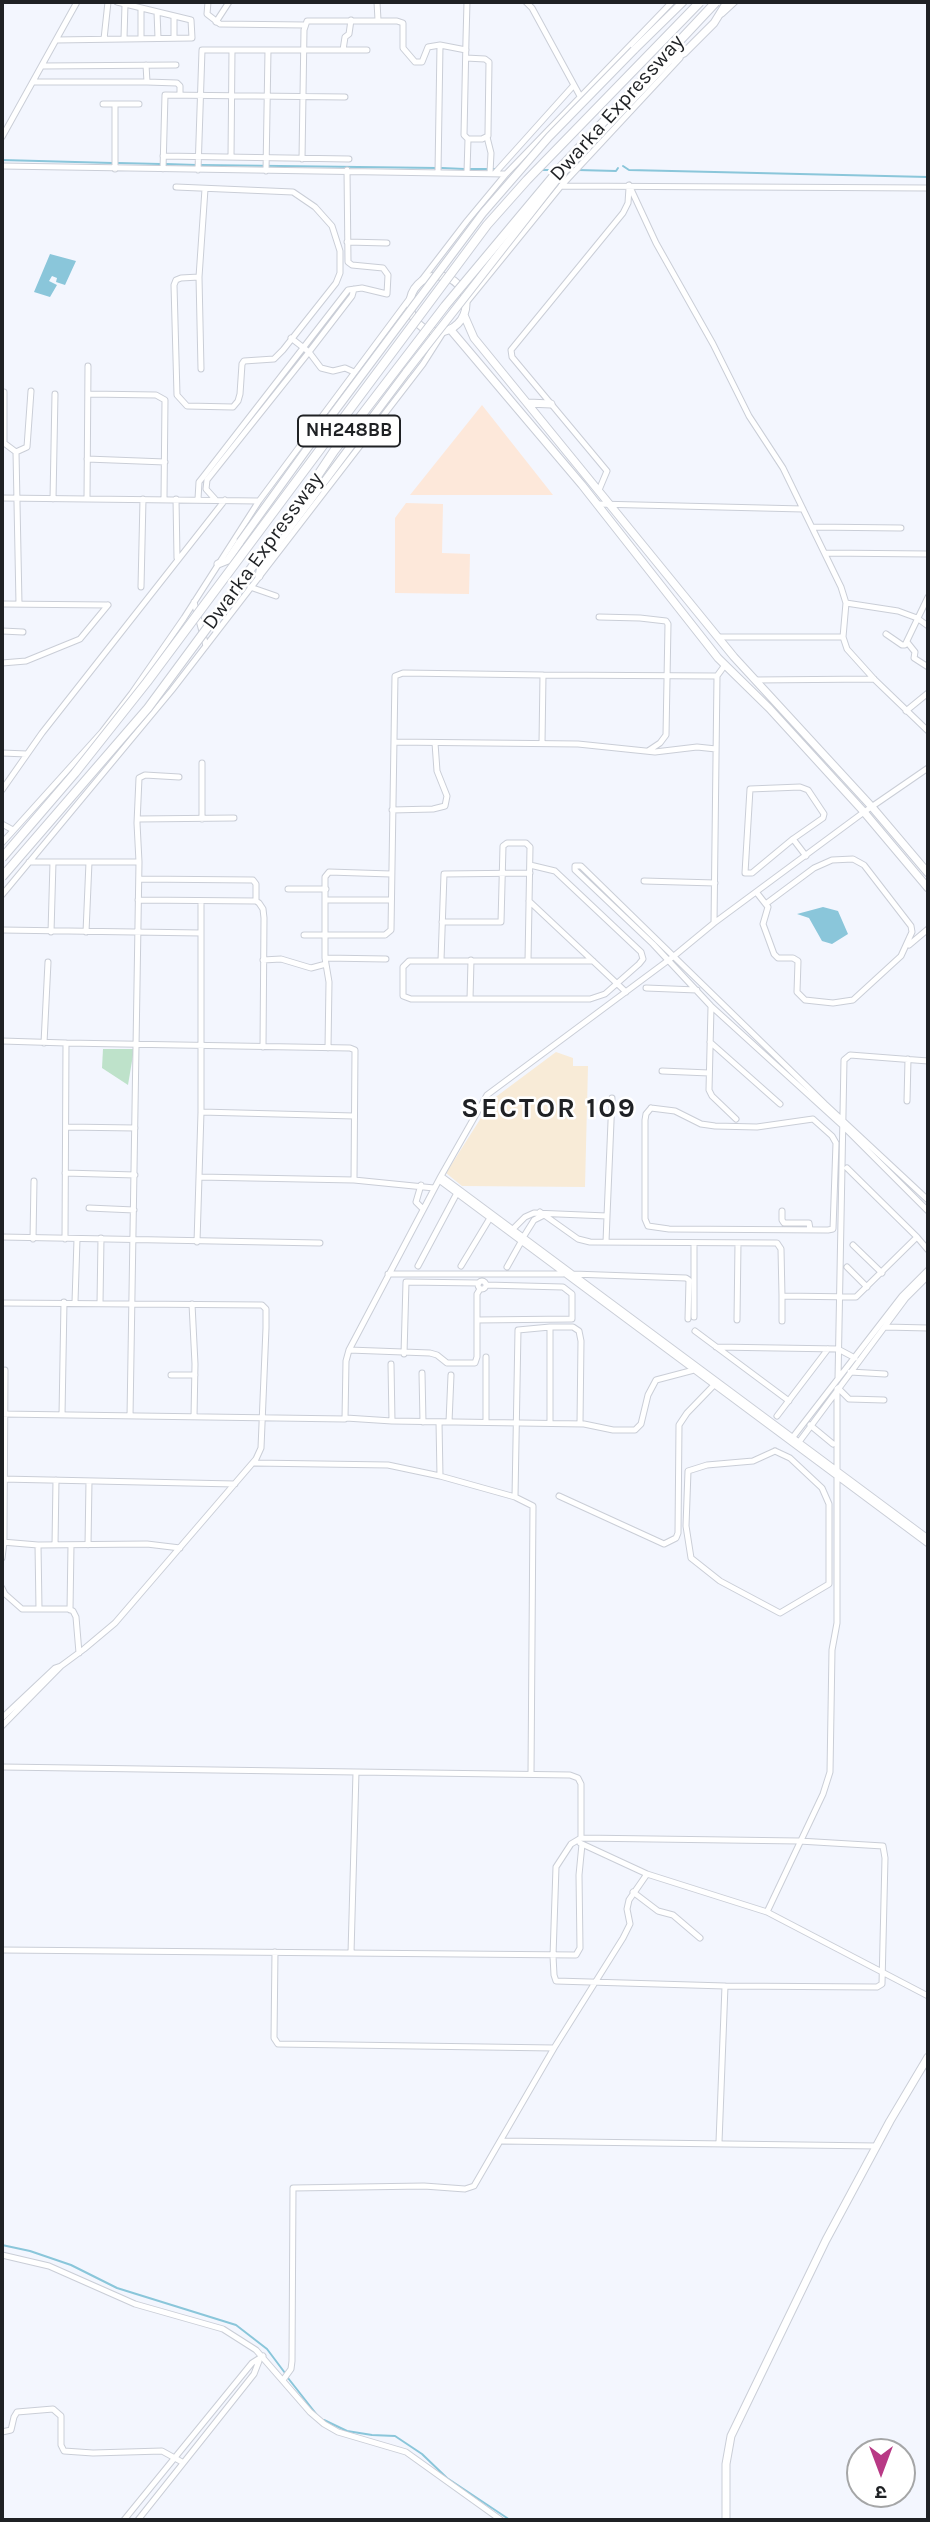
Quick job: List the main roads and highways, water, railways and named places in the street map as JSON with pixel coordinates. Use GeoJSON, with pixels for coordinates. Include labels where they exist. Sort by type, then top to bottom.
{"type":"FeatureCollection","features":[{"type":"Feature","properties":{"kind":"highway","name":"Dwarka Expressway"},"geometry":{"type":"LineString","coordinates":[[2,858],[75,773],[147,682],[487,225],[527,180],[700,2]]}},
{"type":"Feature","properties":{"kind":"highway","name":"Dwarka Expressway"},"geometry":{"type":"LineString","coordinates":[[2,877],[148,708],[300,502],[334,451],[445,306],[562,166],[716,2]]}},
{"type":"Feature","properties":{"kind":"main road"},"geometry":{"type":"LineString","coordinates":[[218,564],[228,560],[320,431],[483,213],[549,137],[683,2]]}},
{"type":"Feature","properties":{"kind":"main road"},"geometry":{"type":"LineString","coordinates":[[259,576],[261,566],[377,409],[558,178],[669,61],[684,53],[714,23],[727,2]]}},
{"type":"Feature","properties":{"kind":"main road"},"geometry":{"type":"LineString","coordinates":[[436,276],[454,281],[461,287],[466,303],[464,315],[460,322],[447,330],[426,329],[418,324],[410,307],[410,298],[421,281],[436,276]]}},
{"type":"Feature","properties":{"kind":"main road"},"geometry":{"type":"LineString","coordinates":[[464,315],[474,338],[719,637],[928,873]]}},
{"type":"Feature","properties":{"kind":"main road"},"geometry":{"type":"LineString","coordinates":[[447,330],[597,504],[725,665],[769,708],[928,888]]}},
{"type":"Feature","properties":{"kind":"main road"},"geometry":{"type":"LineString","coordinates":[[528,403],[551,404]]}},
{"type":"Feature","properties":{"kind":"main road"},"geometry":{"type":"LineString","coordinates":[[726,2520],[726,2464],[731,2436],[826,2241],[928,2057]]}},
{"type":"Feature","properties":{"kind":"water"},"geometry":{"type":"Polygon","coordinates":[[[50,254],[76,261],[65,285],[56,282],[57,278],[52,276],[49,281],[57,285],[50,297],[34,292],[50,254]]]}},
{"type":"Feature","properties":{"kind":"water"},"geometry":{"type":"Polygon","coordinates":[[[823,907],[838,911],[848,934],[832,944],[822,941],[809,918],[797,914],[823,907]]]}},
{"type":"Feature","properties":{"kind":"waterway"},"geometry":{"type":"LineString","coordinates":[[2,160],[112,163]]}},
{"type":"Feature","properties":{"kind":"waterway"},"geometry":{"type":"LineString","coordinates":[[118,163],[160,164]]}},
{"type":"Feature","properties":{"kind":"waterway"},"geometry":{"type":"LineString","coordinates":[[166,164],[196,165]]}},
{"type":"Feature","properties":{"kind":"waterway"},"geometry":{"type":"LineString","coordinates":[[201,165],[437,168]]}},
{"type":"Feature","properties":{"kind":"waterway"},"geometry":{"type":"LineString","coordinates":[[623,166],[629,170],[928,177]]}},
{"type":"Feature","properties":{"kind":"waterway"},"geometry":{"type":"LineString","coordinates":[[442,168],[464,169]]}},
{"type":"Feature","properties":{"kind":"waterway"},"geometry":{"type":"LineString","coordinates":[[578,170],[616,171],[618,168]]}},
{"type":"Feature","properties":{"kind":"waterway"},"geometry":{"type":"LineString","coordinates":[[470,169],[496,169]]}},
{"type":"Feature","properties":{"kind":"waterway"},"geometry":{"type":"LineString","coordinates":[[543,170],[555,170]]}},
{"type":"Feature","properties":{"kind":"waterway"},"geometry":{"type":"LineString","coordinates":[[2,2245],[71,2265],[117,2288],[236,2325],[267,2349],[285,2373]]}},
{"type":"Feature","properties":{"kind":"waterway"},"geometry":{"type":"LineString","coordinates":[[288,2378],[317,2415]]}},
{"type":"Feature","properties":{"kind":"waterway"},"geometry":{"type":"LineString","coordinates":[[324,2420],[347,2431],[395,2436],[422,2454],[447,2478],[510,2520]]}},
{"type":"Feature","properties":{"kind":"district","name":"SECTOR 109"},"geometry":{"type":"Point","coordinates":[549,1109]}}]}
